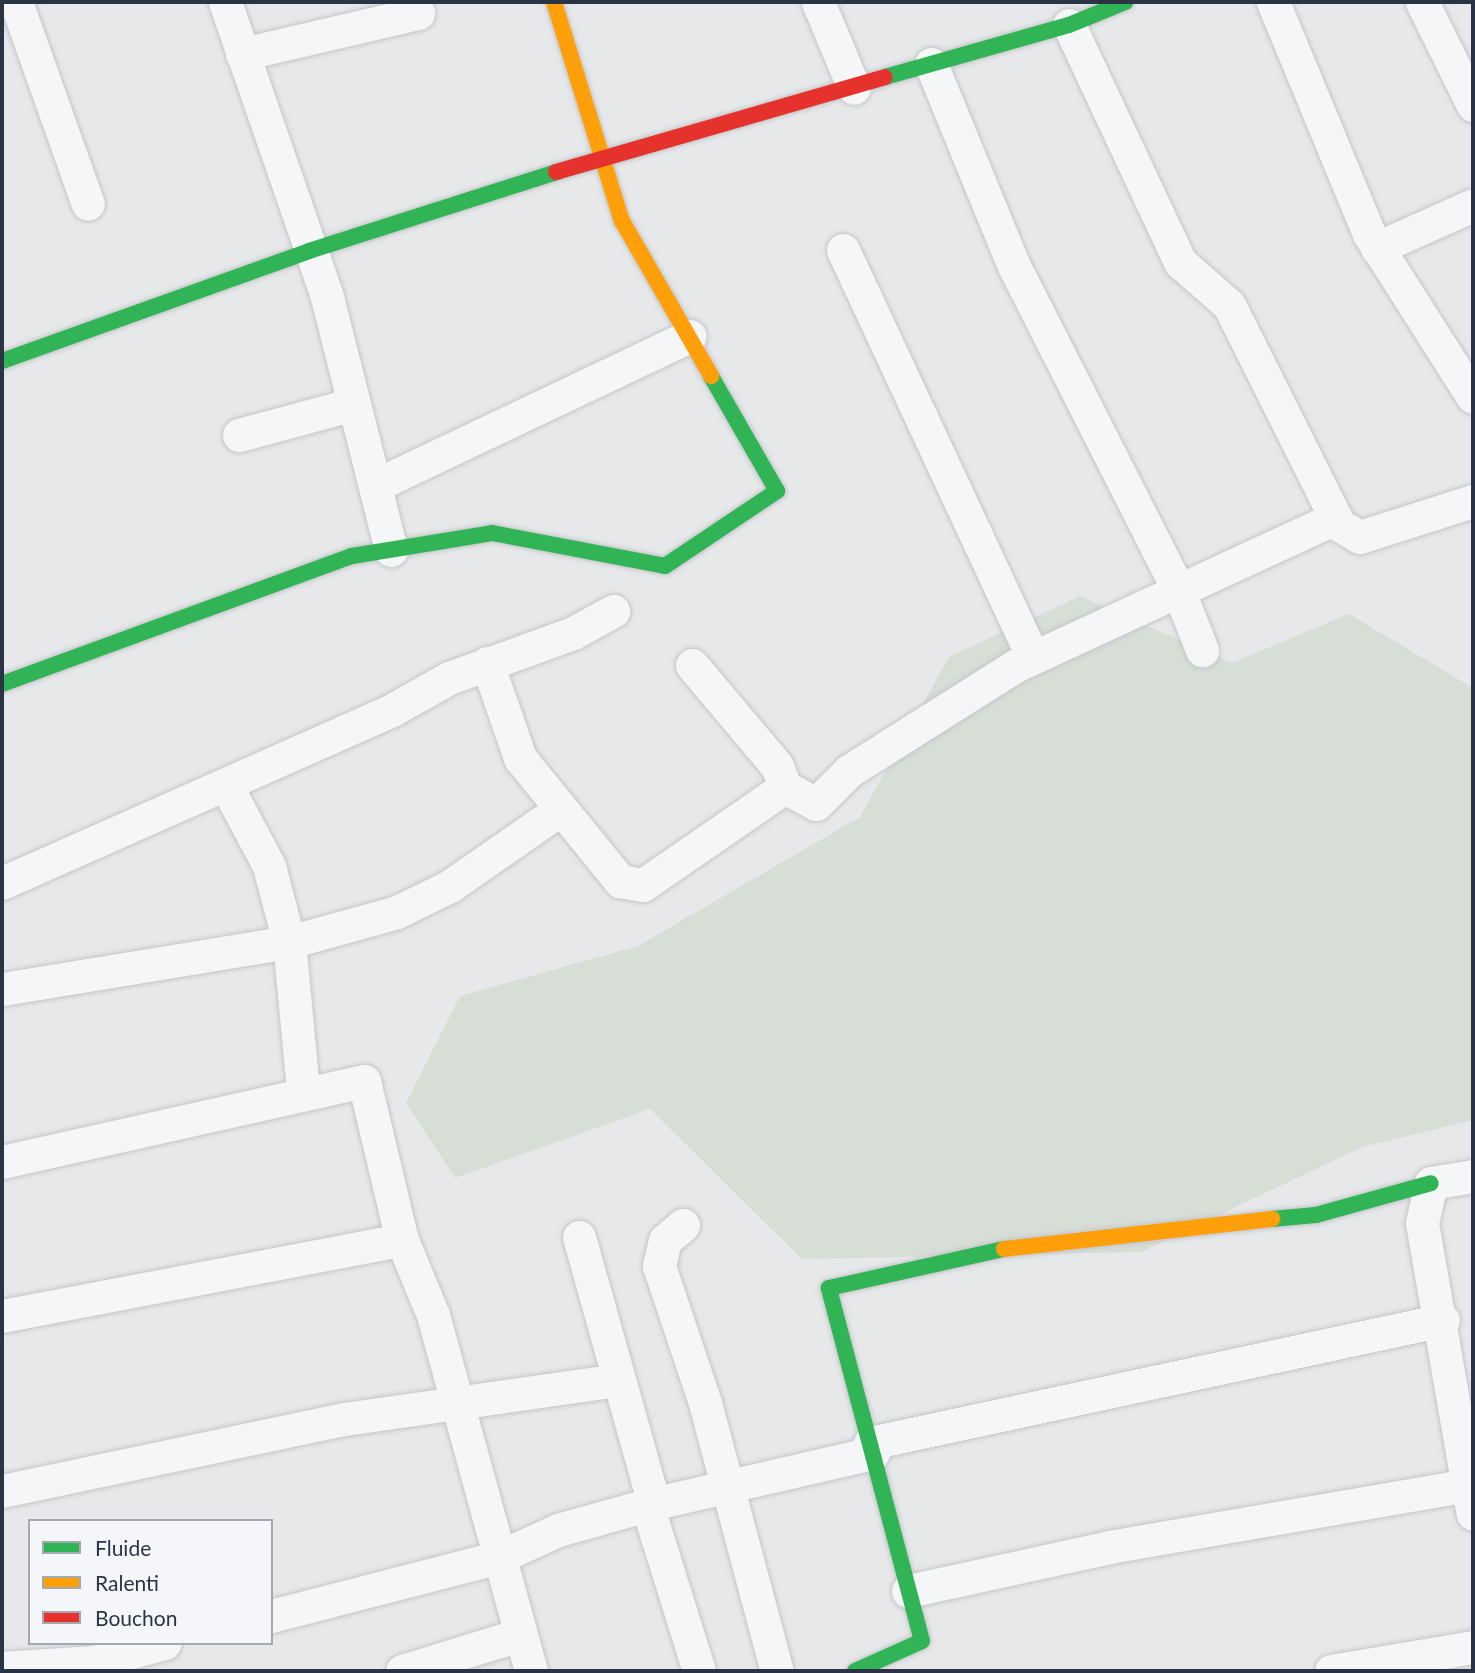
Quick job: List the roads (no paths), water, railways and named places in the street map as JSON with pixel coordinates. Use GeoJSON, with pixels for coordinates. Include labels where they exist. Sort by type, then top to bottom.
{"type":"FeatureCollection","features":[{"type":"Feature","properties":{"kind":"street"},"geometry":{"type":"LineString","coordinates":[[16,2],[88,204]]}},
{"type":"Feature","properties":{"kind":"street"},"geometry":{"type":"LineString","coordinates":[[225,2],[309,251],[378,484],[391,550]]}},
{"type":"Feature","properties":{"kind":"street"},"geometry":{"type":"LineString","coordinates":[[2,684],[328,562],[391,550],[492,533],[665,566],[777,491],[622,221],[600,158],[554,2]]}},
{"type":"Feature","properties":{"kind":"street"},"geometry":{"type":"LineString","coordinates":[[818,2],[854,88]]}},
{"type":"Feature","properties":{"kind":"street"},"geometry":{"type":"LineString","coordinates":[[2,361],[309,251],[600,158],[1069,25],[1125,2]]}},
{"type":"Feature","properties":{"kind":"street"},"geometry":{"type":"LineString","coordinates":[[1273,2],[1377,248],[1473,397]]}},
{"type":"Feature","properties":{"kind":"street"},"geometry":{"type":"LineString","coordinates":[[1422,2],[1473,105]]}},
{"type":"Feature","properties":{"kind":"street"},"geometry":{"type":"LineString","coordinates":[[242,54],[418,13]]}},
{"type":"Feature","properties":{"kind":"street"},"geometry":{"type":"LineString","coordinates":[[1069,25],[1180,262],[1229,305],[1335,518],[1360,537],[1473,501]]}},
{"type":"Feature","properties":{"kind":"street"},"geometry":{"type":"LineString","coordinates":[[931,64],[1014,266],[1178,589],[1202,650]]}},
{"type":"Feature","properties":{"kind":"street"},"geometry":{"type":"LineString","coordinates":[[1377,248],[1473,205]]}},
{"type":"Feature","properties":{"kind":"street"},"geometry":{"type":"LineString","coordinates":[[843,250],[1033,657]]}},
{"type":"Feature","properties":{"kind":"street"},"geometry":{"type":"LineString","coordinates":[[378,484],[690,336]]}},
{"type":"Feature","properties":{"kind":"street"},"geometry":{"type":"LineString","coordinates":[[239,435],[354,404]]}},
{"type":"Feature","properties":{"kind":"street"},"geometry":{"type":"LineString","coordinates":[[692,665],[777,766],[785,787],[816,804],[849,771],[1033,657],[1335,518]]}},
{"type":"Feature","properties":{"kind":"street"},"geometry":{"type":"LineString","coordinates":[[2,883],[226,785],[487,663],[573,634],[613,611]]}},
{"type":"Feature","properties":{"kind":"street"},"geometry":{"type":"LineString","coordinates":[[487,663],[502,721],[558,811],[620,881],[643,885],[785,787]]}},
{"type":"Feature","properties":{"kind":"street"},"geometry":{"type":"LineString","coordinates":[[226,785],[269,866],[289,942],[303,1091]]}},
{"type":"Feature","properties":{"kind":"street"},"geometry":{"type":"LineString","coordinates":[[2,989],[289,942],[430,897],[558,811]]}},
{"type":"Feature","properties":{"kind":"street"},"geometry":{"type":"LineString","coordinates":[[2,1162],[303,1091],[364,1081],[402,1240],[433,1315],[531,1671]]}},
{"type":"Feature","properties":{"kind":"street"},"geometry":{"type":"LineString","coordinates":[[855,1671],[922,1643],[829,1288],[1040,1241],[1316,1215],[1431,1183],[1473,1176]]}},
{"type":"Feature","properties":{"kind":"street"},"geometry":{"type":"LineString","coordinates":[[908,1591],[1108,1547],[1470,1499],[1443,1320],[1422,1223],[1431,1183]]}},
{"type":"Feature","properties":{"kind":"street"},"geometry":{"type":"LineString","coordinates":[[683,1226],[666,1240],[659,1266],[726,1486],[777,1671]]}},
{"type":"Feature","properties":{"kind":"street"},"geometry":{"type":"LineString","coordinates":[[579,1237],[699,1671]]}},
{"type":"Feature","properties":{"kind":"street"},"geometry":{"type":"LineString","coordinates":[[2,1316],[402,1240]]}},
{"type":"Feature","properties":{"kind":"street"},"geometry":{"type":"LineString","coordinates":[[273,1615],[499,1557],[558,1530],[871,1448],[1443,1320]]}},
{"type":"Feature","properties":{"kind":"street"},"geometry":{"type":"LineString","coordinates":[[2,1491],[344,1419],[456,1406],[617,1380]]}},
{"type":"Feature","properties":{"kind":"street"},"geometry":{"type":"LineString","coordinates":[[402,1671],[519,1635]]}},
{"type":"Feature","properties":{"kind":"street"},"geometry":{"type":"LineString","coordinates":[[2,1668],[94,1662],[158,1645]]}},
{"type":"Feature","properties":{"kind":"street"},"geometry":{"type":"LineString","coordinates":[[1331,1671],[1473,1647]]}}]}
